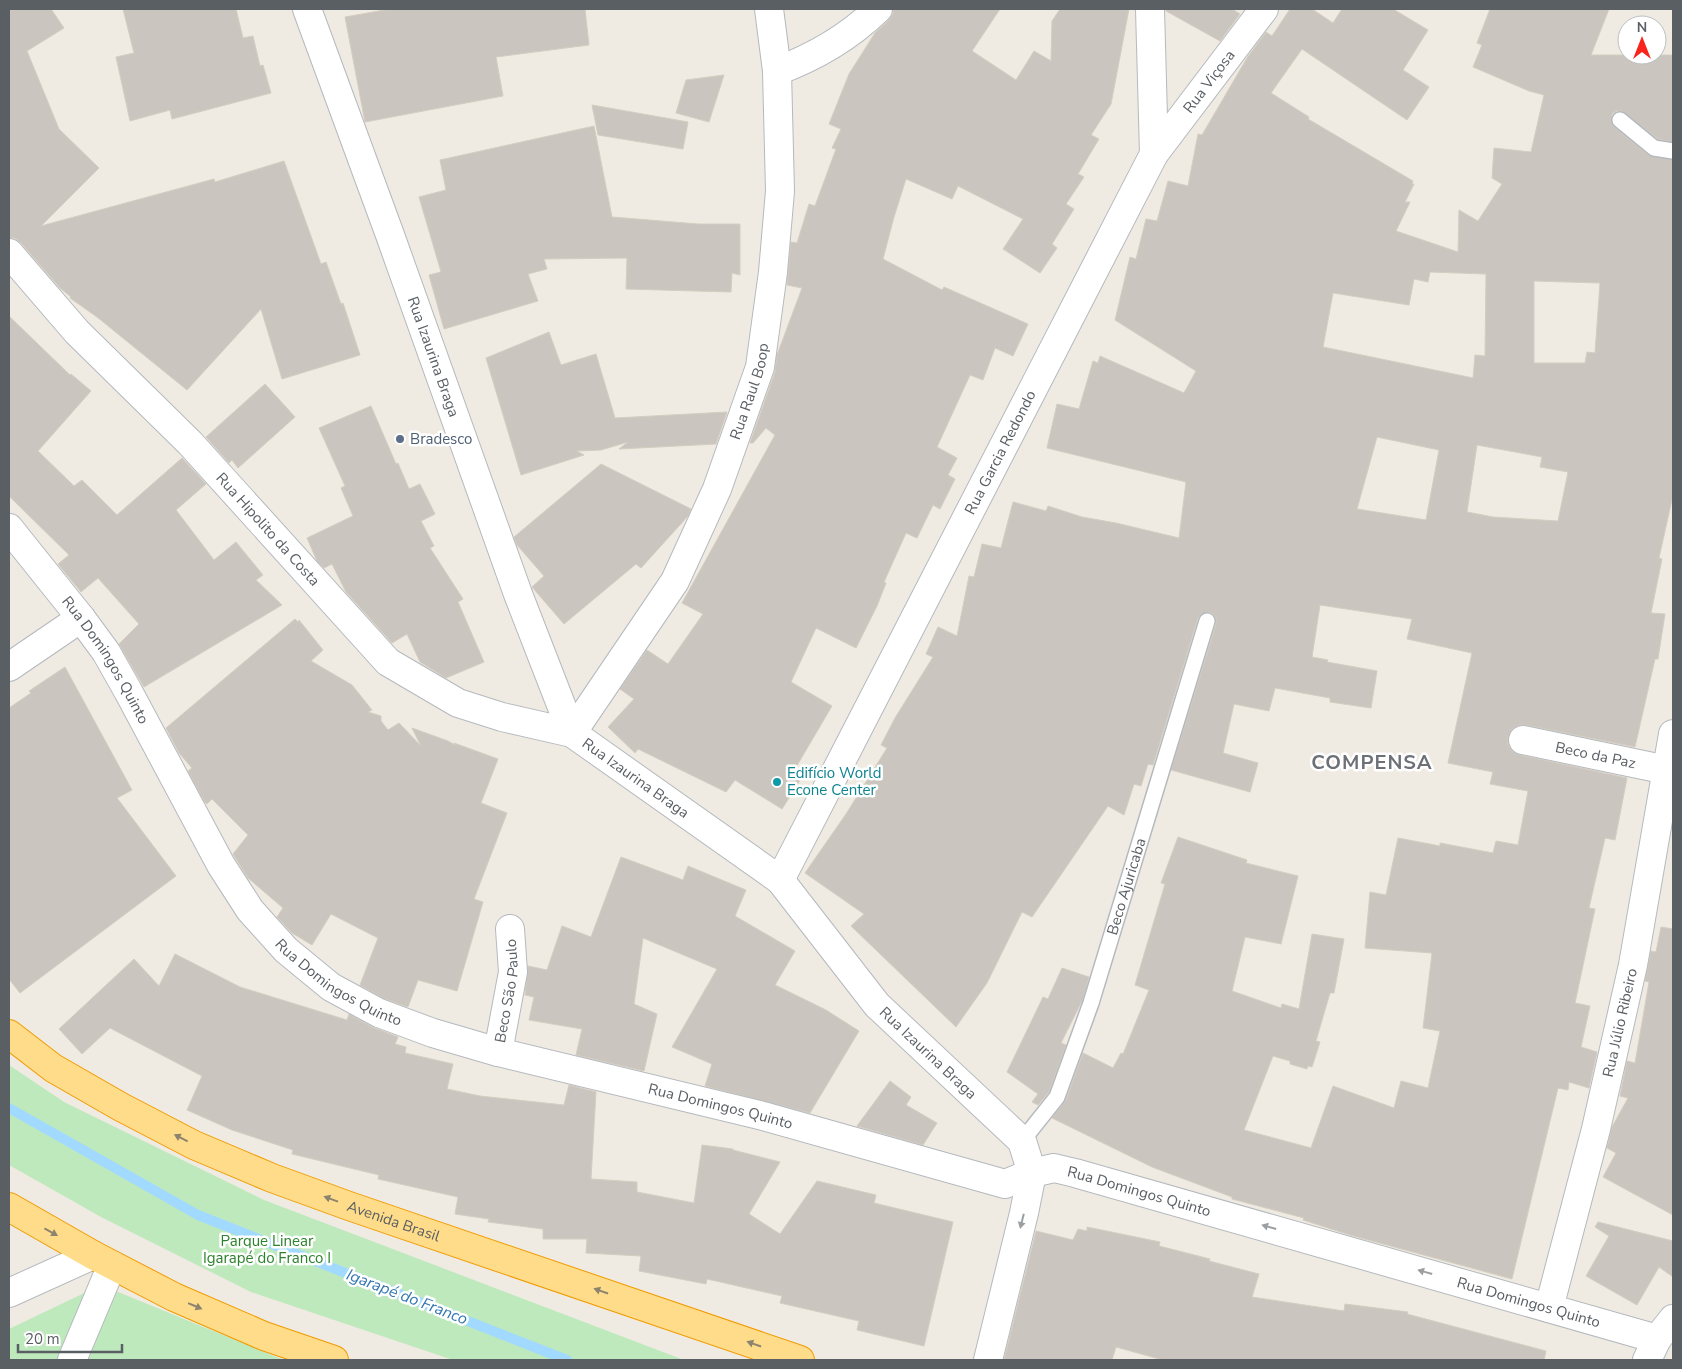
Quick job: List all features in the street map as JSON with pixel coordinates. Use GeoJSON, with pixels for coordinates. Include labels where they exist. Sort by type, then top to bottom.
{"type":"FeatureCollection","features":[{"type":"Feature","properties":{"kind":"highway","name":"Avenida Brasil"},"geometry":{"type":"LineString","coordinates":[[9,1034],[53,1068],[121,1107],[194,1144],[272,1178],[800,1360]]}},
{"type":"Feature","properties":{"kind":"highway"},"geometry":{"type":"LineString","coordinates":[[9,1207],[102,1260],[183,1301],[264,1336],[334,1360]]}},
{"type":"Feature","properties":{"kind":"street","name":"Rua Izaurina Braga"},"geometry":{"type":"LineString","coordinates":[[307,9],[515,585],[572,733],[780,880],[877,1005],[1022,1141],[1032,1173],[988,1360]]}},
{"type":"Feature","properties":{"kind":"street","name":"Rua Raul Boop"},"geometry":{"type":"LineString","coordinates":[[572,733],[675,581],[717,489],[760,367],[773,272],[780,191],[777,71],[769,9]]}},
{"type":"Feature","properties":{"kind":"street"},"geometry":{"type":"LineString","coordinates":[[777,71],[806,60],[836,43],[878,9]]}},
{"type":"Feature","properties":{"kind":"street","name":"Rua Garcia Redondo"},"geometry":{"type":"LineString","coordinates":[[780,880],[1154,154],[1150,9]]}},
{"type":"Feature","properties":{"kind":"street","name":"Rua Viçosa"},"geometry":{"type":"LineString","coordinates":[[1154,154],[1264,9]]}},
{"type":"Feature","properties":{"kind":"street","name":"Rua Hipolito da Costa"},"geometry":{"type":"LineString","coordinates":[[9,253],[77,332],[190,443],[388,662],[458,703],[502,717],[572,733]]}},
{"type":"Feature","properties":{"kind":"street","name":"Rua Domingos Quinto"},"geometry":{"type":"LineString","coordinates":[[9,528],[106,652],[221,865],[250,910],[286,950],[331,987],[379,1013],[433,1033],[498,1052],[763,1116],[1005,1184],[1032,1173],[1054,1168],[1075,1172],[1659,1339]]}},
{"type":"Feature","properties":{"kind":"street"},"geometry":{"type":"LineString","coordinates":[[9,667],[81,618]]}},
{"type":"Feature","properties":{"kind":"street","name":"Rua Júlio Ribeiro"},"geometry":{"type":"LineString","coordinates":[[1549,1308],[1596,1129],[1633,965],[1673,734]]}},
{"type":"Feature","properties":{"kind":"street","name":"Beco da Paz"},"geometry":{"type":"LineString","coordinates":[[1523,740],[1668,770]]}},
{"type":"Feature","properties":{"kind":"street","name":"Beco São Paulo"},"geometry":{"type":"LineString","coordinates":[[498,1052],[513,972],[510,929]]}},
{"type":"Feature","properties":{"kind":"street"},"geometry":{"type":"LineString","coordinates":[[9,1293],[102,1260]]}},
{"type":"Feature","properties":{"kind":"street"},"geometry":{"type":"LineString","coordinates":[[72,1360],[102,1260]]}},
{"type":"Feature","properties":{"kind":"lane"},"geometry":{"type":"LineString","coordinates":[[1620,120],[1654,148],[1673,151]]}},
{"type":"Feature","properties":{"kind":"lane","name":"Beco Ajuricaba"},"geometry":{"type":"LineString","coordinates":[[1022,1141],[1057,1097],[1091,1003],[1207,620]]}},
{"type":"Feature","properties":{"kind":"green space","name":"Parque Linear Igarapé do Franco I"},"geometry":{"type":"Polygon","coordinates":[[[9,1065],[64,1102],[264,1200],[684,1360],[453,1360],[251,1292],[101,1217],[9,1165],[9,1065]]]}},
{"type":"Feature","properties":{"kind":"green space"},"geometry":{"type":"Polygon","coordinates":[[[101,1285],[284,1360],[9,1360],[9,1329],[101,1285]]]}},
{"type":"Feature","properties":{"kind":"building"},"geometry":{"type":"Polygon","coordinates":[[[9,9],[51,9],[64,28],[27,51],[59,129],[99,168],[41,226],[214,179],[215,182],[284,161],[321,264],[326,262],[341,304],[343,303],[360,355],[282,379],[261,309],[187,390],[97,317],[70,298],[21,243],[15,238],[9,238],[9,9]]]}},
{"type":"Feature","properties":{"kind":"building"},"geometry":{"type":"Polygon","coordinates":[[[123,9],[236,9],[243,38],[253,36],[260,66],[263,65],[271,93],[172,119],[170,110],[130,121],[116,57],[134,53],[123,9]]]}},
{"type":"Feature","properties":{"kind":"building"},"geometry":{"type":"Polygon","coordinates":[[[390,9],[585,9],[589,45],[496,57],[503,96],[365,122],[345,17],[390,9]]]}},
{"type":"Feature","properties":{"kind":"building"},"geometry":{"type":"Polygon","coordinates":[[[893,9],[1000,9],[972,51],[1016,80],[1034,51],[1051,61],[1052,21],[1060,9],[1129,9],[1111,104],[1091,135],[1099,139],[1078,174],[1084,177],[1066,204],[1074,209],[1052,244],[1057,248],[1040,273],[1003,249],[1023,219],[958,186],[952,199],[906,179],[883,259],[942,290],[944,287],[1028,324],[1013,356],[995,348],[983,380],[970,375],[937,447],[957,458],[948,475],[955,479],[940,509],[933,505],[917,538],[906,533],[884,582],[886,583],[877,606],[856,648],[816,628],[791,682],[832,706],[795,769],[804,774],[782,809],[735,780],[726,792],[638,749],[635,753],[608,727],[634,699],[620,689],[647,650],[668,664],[703,614],[682,603],[775,435],[766,428],[753,443],[750,443],[775,372],[777,355],[802,288],[787,285],[791,242],[797,243],[809,204],[815,206],[836,149],[832,148],[841,129],[829,124],[849,74],[875,33],[889,20],[893,14],[893,9]]]}},
{"type":"Feature","properties":{"kind":"building"},"geometry":{"type":"Polygon","coordinates":[[[1166,9],[1232,9],[1240,14],[1220,41],[1166,11],[1166,9]]]}},
{"type":"Feature","properties":{"kind":"building"},"geometry":{"type":"Polygon","coordinates":[[[1290,9],[1312,9],[1333,23],[1342,9],[1393,9],[1428,30],[1403,70],[1429,87],[1407,120],[1302,49],[1271,93],[1309,117],[1308,119],[1413,181],[1412,184],[1414,184],[1405,202],[1410,202],[1396,231],[1458,252],[1459,210],[1478,221],[1502,184],[1492,178],[1494,148],[1531,152],[1544,95],[1529,91],[1473,67],[1482,45],[1477,43],[1490,9],[1609,9],[1591,55],[1617,55],[1617,65],[1667,65],[1667,55],[1673,55],[1673,142],[1658,139],[1622,111],[1616,111],[1612,114],[1611,119],[1614,127],[1648,155],[1673,160],[1673,495],[1659,558],[1662,559],[1651,613],[1665,614],[1658,659],[1655,659],[1635,747],[1526,725],[1519,725],[1512,729],[1508,737],[1508,744],[1512,751],[1520,755],[1627,778],[1615,840],[1605,838],[1589,908],[1595,909],[1575,1003],[1590,1006],[1581,1047],[1597,1052],[1589,1088],[1569,1082],[1568,1090],[1558,1088],[1512,1279],[1350,1235],[1303,1220],[1304,1218],[1232,1199],[1232,1197],[1152,1167],[1052,1118],[1066,1100],[1083,1053],[1113,1068],[1121,1053],[1123,1054],[1149,990],[1135,985],[1165,884],[1161,883],[1178,837],[1247,860],[1246,863],[1298,876],[1281,944],[1245,937],[1232,991],[1281,1008],[1282,1004],[1299,1009],[1312,934],[1344,939],[1334,993],[1330,993],[1316,1041],[1320,1042],[1312,1067],[1308,1066],[1307,1069],[1273,1056],[1244,1130],[1311,1148],[1333,1086],[1394,1108],[1401,1081],[1428,1088],[1440,1031],[1423,1028],[1432,953],[1365,948],[1370,892],[1386,895],[1398,838],[1440,846],[1440,843],[1493,853],[1496,841],[1518,845],[1528,791],[1490,784],[1493,772],[1448,763],[1472,653],[1407,639],[1412,619],[1320,605],[1312,657],[1328,660],[1327,662],[1377,671],[1371,708],[1330,702],[1330,698],[1275,688],[1269,711],[1234,704],[1223,753],[1258,763],[1250,792],[1171,770],[1216,624],[1216,618],[1213,614],[1209,612],[1201,614],[1198,618],[1153,765],[1148,764],[1141,786],[1134,784],[1124,815],[1108,806],[1032,917],[1022,912],[987,983],[956,1027],[851,926],[864,914],[805,873],[846,814],[887,748],[881,745],[895,718],[933,657],[926,654],[938,627],[957,636],[969,576],[974,577],[982,544],[1001,548],[1013,502],[1046,511],[1048,506],[1082,517],[1179,538],[1186,482],[1047,448],[1057,404],[1079,409],[1093,361],[1098,363],[1100,356],[1184,393],[1196,371],[1115,320],[1130,257],[1136,259],[1146,219],[1157,221],[1168,181],[1188,186],[1198,134],[1202,135],[1247,58],[1266,32],[1272,36],[1290,9]],[[1430,272],[1428,282],[1414,279],[1409,305],[1333,293],[1323,347],[1473,378],[1475,355],[1485,356],[1486,274],[1430,272]],[[1534,281],[1534,363],[1585,363],[1587,352],[1595,353],[1600,283],[1534,281]],[[1377,437],[1357,509],[1426,520],[1439,450],[1377,437]],[[1477,445],[1467,512],[1493,517],[1558,521],[1568,472],[1540,467],[1542,457],[1477,445]]]}},
{"type":"Feature","properties":{"kind":"building"},"geometry":{"type":"Polygon","coordinates":[[[724,75],[709,122],[676,113],[686,80],[724,75]]]}},
{"type":"Feature","properties":{"kind":"building"},"geometry":{"type":"Polygon","coordinates":[[[592,105],[688,122],[683,149],[598,135],[592,105]]]}},
{"type":"Feature","properties":{"kind":"building"},"geometry":{"type":"Polygon","coordinates":[[[594,126],[612,217],[698,224],[740,224],[740,275],[732,273],[731,292],[626,289],[627,258],[544,259],[547,269],[528,274],[538,301],[444,329],[429,275],[441,272],[419,197],[446,190],[440,160],[594,126]]]}},
{"type":"Feature","properties":{"kind":"building"},"geometry":{"type":"Polygon","coordinates":[[[9,316],[70,375],[91,391],[38,451],[74,486],[82,480],[117,515],[182,458],[206,484],[176,510],[214,560],[236,542],[263,575],[256,580],[282,605],[144,687],[119,644],[139,624],[98,578],[81,592],[58,564],[69,555],[9,496],[9,316]]]}},
{"type":"Feature","properties":{"kind":"building"},"geometry":{"type":"Polygon","coordinates":[[[549,332],[561,365],[596,354],[615,418],[727,412],[716,444],[619,449],[628,442],[601,450],[577,451],[584,455],[521,475],[486,358],[549,332]]]}},
{"type":"Feature","properties":{"kind":"building"},"geometry":{"type":"Polygon","coordinates":[[[265,384],[295,417],[238,468],[232,460],[229,463],[206,437],[265,384]]]}},
{"type":"Feature","properties":{"kind":"building"},"geometry":{"type":"Polygon","coordinates":[[[371,406],[409,489],[420,484],[435,514],[421,521],[434,546],[430,548],[463,599],[458,602],[484,662],[446,678],[420,662],[407,634],[392,643],[346,592],[332,564],[324,568],[317,561],[307,538],[353,516],[341,488],[345,486],[319,428],[371,406]]]}},
{"type":"Feature","properties":{"kind":"building"},"geometry":{"type":"Polygon","coordinates":[[[601,464],[691,509],[688,516],[641,568],[636,564],[564,624],[532,587],[544,576],[517,545],[514,537],[601,464]]]}},
{"type":"Feature","properties":{"kind":"building"},"geometry":{"type":"Polygon","coordinates":[[[295,619],[298,622],[299,620],[323,650],[311,661],[352,685],[372,710],[368,712],[381,716],[381,721],[388,730],[399,723],[421,746],[412,728],[498,759],[481,803],[507,813],[474,899],[483,902],[457,991],[418,980],[408,1007],[385,999],[360,985],[378,938],[331,914],[312,945],[292,933],[277,917],[283,908],[248,878],[233,854],[248,835],[212,799],[207,804],[204,801],[188,771],[192,768],[179,753],[166,728],[295,619]]]}},
{"type":"Feature","properties":{"kind":"building"},"geometry":{"type":"Polygon","coordinates":[[[65,667],[132,790],[117,798],[176,876],[20,993],[9,979],[9,708],[31,693],[29,691],[65,667]]]}},
{"type":"Feature","properties":{"kind":"building"},"geometry":{"type":"Polygon","coordinates":[[[621,857],[683,880],[688,866],[746,890],[735,916],[795,951],[775,985],[826,1010],[859,1031],[810,1113],[705,1086],[712,1064],[672,1047],[717,969],[643,938],[634,1004],[657,1014],[644,1071],[576,1055],[582,1029],[529,1020],[534,997],[525,995],[528,966],[547,970],[562,926],[591,937],[621,857]]]}},
{"type":"Feature","properties":{"kind":"building"},"geometry":{"type":"Polygon","coordinates":[[[1661,927],[1673,929],[1673,1215],[1603,1177],[1616,1153],[1607,1148],[1612,1127],[1628,1098],[1620,1096],[1627,1061],[1635,1063],[1649,982],[1645,981],[1651,951],[1656,952],[1661,927]]]}},
{"type":"Feature","properties":{"kind":"building"},"geometry":{"type":"Polygon","coordinates":[[[175,954],[240,987],[347,1020],[349,1014],[372,1027],[398,1037],[395,1044],[406,1047],[405,1053],[453,1064],[447,1089],[480,1096],[564,1105],[569,1085],[596,1092],[591,1179],[637,1182],[637,1192],[694,1203],[702,1145],[733,1149],[780,1162],[749,1214],[780,1234],[817,1181],[876,1195],[874,1203],[953,1222],[924,1346],[857,1330],[859,1321],[780,1303],[782,1296],[707,1279],[706,1284],[639,1271],[641,1256],[586,1253],[587,1239],[543,1239],[543,1229],[488,1222],[489,1219],[455,1214],[458,1197],[378,1179],[379,1175],[292,1154],[293,1150],[232,1130],[187,1110],[202,1076],[110,1028],[82,1054],[59,1029],[134,959],[159,986],[175,954]]]}},
{"type":"Feature","properties":{"kind":"building"},"geometry":{"type":"Polygon","coordinates":[[[1062,968],[1089,977],[1083,999],[1061,1043],[1066,1045],[1049,1092],[1038,1105],[1032,1102],[1038,1094],[1007,1072],[1043,997],[1048,999],[1062,968]]]}},
{"type":"Feature","properties":{"kind":"building"},"geometry":{"type":"Polygon","coordinates":[[[890,1081],[911,1097],[906,1105],[937,1123],[923,1145],[857,1126],[890,1081]]]}},
{"type":"Feature","properties":{"kind":"building"},"geometry":{"type":"Polygon","coordinates":[[[1598,1222],[1673,1241],[1673,1277],[1659,1267],[1637,1305],[1586,1276],[1609,1236],[1595,1227],[1598,1222]]]}},
{"type":"Feature","properties":{"kind":"building"},"geometry":{"type":"Polygon","coordinates":[[[1087,1227],[1160,1242],[1159,1246],[1259,1274],[1252,1297],[1344,1311],[1345,1304],[1408,1312],[1407,1314],[1546,1351],[1544,1360],[1163,1360],[1116,1347],[1112,1360],[1004,1360],[1036,1231],[1073,1240],[1078,1229],[1087,1231],[1087,1227]]]}},
{"type":"Feature","properties":{"kind":"waterway","name":"Igarapé do Franco"},"geometry":{"type":"LineString","coordinates":[[9,1108],[198,1215],[567,1360]]}},
{"type":"Feature","properties":{"kind":"place","name":"Bradesco"},"geometry":{"type":"Point","coordinates":[400,439]}},
{"type":"Feature","properties":{"kind":"place","name":"Edifício World Econe Center"},"geometry":{"type":"Point","coordinates":[777,782]}},
{"type":"Feature","properties":{"kind":"district","name":"COMPENSA"},"geometry":{"type":"Point","coordinates":[1372,762]}}]}
